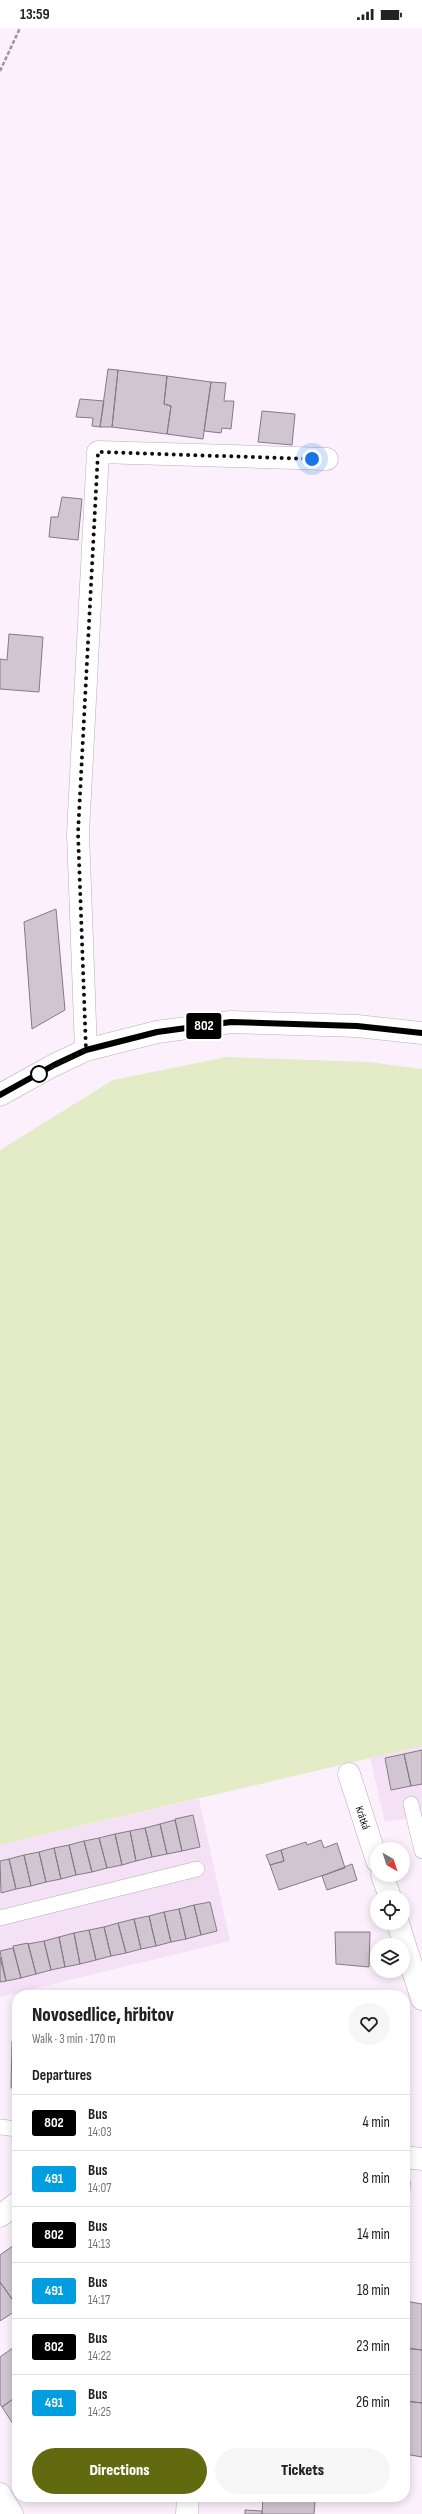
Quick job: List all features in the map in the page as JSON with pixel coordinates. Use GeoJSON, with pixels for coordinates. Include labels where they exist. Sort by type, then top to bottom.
{"type":"FeatureCollection","features":[{"type":"Feature","properties":{"kind":"street"},"geometry":{"type":"LineString","coordinates":[[86,1050],[78,833],[98,452],[327,459]]}},
{"type":"Feature","properties":{"kind":"street"},"geometry":{"type":"LineString","coordinates":[[0,1096],[54,1065],[86,1050],[157,1032],[231,1022],[357,1026],[422,1033]]}},
{"type":"Feature","properties":{"kind":"street","name":"Krátká"},"geometry":{"type":"LineString","coordinates":[[349,1774],[371,1842]]}},
{"type":"Feature","properties":{"kind":"street"},"geometry":{"type":"LineString","coordinates":[[400,1930],[422,1999]]}},
{"type":"Feature","properties":{"kind":"street"},"geometry":{"type":"LineString","coordinates":[[410,2158],[422,2159]]}},
{"type":"Feature","properties":{"kind":"street"},"geometry":{"type":"LineString","coordinates":[[0,2216],[12,2207]]}},
{"type":"Feature","properties":{"kind":"street"},"geometry":{"type":"LineString","coordinates":[[0,2494],[12,2514]]}},
{"type":"Feature","properties":{"kind":"street"},"geometry":{"type":"LineString","coordinates":[[187,2514],[188,2502]]}},
{"type":"Feature","properties":{"kind":"lane"},"geometry":{"type":"LineString","coordinates":[[410,1804],[422,1851]]}},
{"type":"Feature","properties":{"kind":"lane"},"geometry":{"type":"LineString","coordinates":[[0,1918],[197,1869]]}},
{"type":"Feature","properties":{"kind":"lane"},"geometry":{"type":"LineString","coordinates":[[0,2127],[12,2128]]}},
{"type":"Feature","properties":{"kind":"path"},"geometry":{"type":"LineString","coordinates":[[0,71],[20,28]]}},
{"type":"Feature","properties":{"kind":"shaded area"},"geometry":{"type":"Polygon","coordinates":[[[422,1746],[422,1816],[385,1822],[370,1758],[422,1746]]]}},
{"type":"Feature","properties":{"kind":"shaded area"},"geometry":{"type":"Polygon","coordinates":[[[199,1799],[230,1941],[29,1990],[12,1990],[12,1994],[0,1997],[0,1845],[199,1799]]]}},
{"type":"Feature","properties":{"kind":"green space"},"geometry":{"type":"Polygon","coordinates":[[[227,1057],[369,1062],[422,1069],[422,1746],[0,1845],[0,1150],[113,1080],[227,1057]]]}},
{"type":"Feature","properties":{"kind":"building"},"geometry":{"type":"Polygon","coordinates":[[[108,369],[118,370],[112,427],[100,427],[108,369]]]}},
{"type":"Feature","properties":{"kind":"building"},"geometry":{"type":"Polygon","coordinates":[[[118,370],[167,376],[164,404],[171,406],[167,434],[112,427],[118,370]]]}},
{"type":"Feature","properties":{"kind":"building"},"geometry":{"type":"Polygon","coordinates":[[[167,376],[211,382],[203,439],[167,434],[171,406],[164,404],[167,376]]]}},
{"type":"Feature","properties":{"kind":"building"},"geometry":{"type":"Polygon","coordinates":[[[211,382],[226,383],[224,401],[234,401],[231,429],[222,428],[221,433],[204,431],[211,382]]]}},
{"type":"Feature","properties":{"kind":"building"},"geometry":{"type":"Polygon","coordinates":[[[80,399],[104,401],[100,427],[92,426],[93,418],[76,417],[80,399]]]}},
{"type":"Feature","properties":{"kind":"building"},"geometry":{"type":"Polygon","coordinates":[[[262,411],[295,414],[292,445],[258,442],[262,411]]]}},
{"type":"Feature","properties":{"kind":"building"},"geometry":{"type":"Polygon","coordinates":[[[62,497],[82,499],[78,540],[49,537],[51,517],[58,517],[62,497]]]}},
{"type":"Feature","properties":{"kind":"building"},"geometry":{"type":"Polygon","coordinates":[[[9,634],[43,637],[39,692],[0,689],[0,659],[7,660],[9,634]]]}},
{"type":"Feature","properties":{"kind":"building"},"geometry":{"type":"Polygon","coordinates":[[[56,909],[65,1010],[32,1029],[24,922],[56,909]]]}},
{"type":"Feature","properties":{"kind":"building"},"geometry":{"type":"Polygon","coordinates":[[[422,1750],[422,1784],[411,1786],[404,1754],[422,1750]]]}},
{"type":"Feature","properties":{"kind":"building"},"geometry":{"type":"Polygon","coordinates":[[[404,1754],[411,1786],[391,1790],[385,1758],[404,1754]]]}},
{"type":"Feature","properties":{"kind":"building"},"geometry":{"type":"Polygon","coordinates":[[[193,1815],[200,1847],[182,1851],[175,1819],[193,1815]]]}},
{"type":"Feature","properties":{"kind":"building"},"geometry":{"type":"Polygon","coordinates":[[[175,1820],[182,1851],[167,1854],[160,1824],[175,1820]]]}},
{"type":"Feature","properties":{"kind":"building"},"geometry":{"type":"Polygon","coordinates":[[[160,1824],[167,1854],[152,1857],[145,1828],[160,1824]]]}},
{"type":"Feature","properties":{"kind":"building"},"geometry":{"type":"Polygon","coordinates":[[[145,1828],[152,1857],[136,1861],[130,1831],[145,1828]]]}},
{"type":"Feature","properties":{"kind":"building"},"geometry":{"type":"Polygon","coordinates":[[[130,1831],[136,1861],[122,1865],[115,1834],[130,1831]]]}},
{"type":"Feature","properties":{"kind":"building"},"geometry":{"type":"Polygon","coordinates":[[[115,1834],[122,1865],[107,1868],[99,1838],[115,1834]]]}},
{"type":"Feature","properties":{"kind":"building"},"geometry":{"type":"Polygon","coordinates":[[[99,1838],[107,1868],[92,1872],[84,1841],[99,1838]]]}},
{"type":"Feature","properties":{"kind":"building"},"geometry":{"type":"Polygon","coordinates":[[[321,1840],[324,1848],[337,1843],[345,1868],[279,1890],[270,1865],[284,1861],[281,1850],[306,1842],[307,1845],[321,1840]]]}},
{"type":"Feature","properties":{"kind":"building"},"geometry":{"type":"Polygon","coordinates":[[[84,1841],[92,1872],[76,1875],[69,1845],[84,1841]]]}},
{"type":"Feature","properties":{"kind":"building"},"geometry":{"type":"Polygon","coordinates":[[[69,1845],[76,1875],[61,1879],[54,1848],[69,1845]]]}},
{"type":"Feature","properties":{"kind":"building"},"geometry":{"type":"Polygon","coordinates":[[[54,1848],[61,1879],[46,1882],[39,1852],[54,1848]]]}},
{"type":"Feature","properties":{"kind":"building"},"geometry":{"type":"Polygon","coordinates":[[[281,1850],[284,1861],[270,1865],[266,1855],[281,1850]]]}},
{"type":"Feature","properties":{"kind":"building"},"geometry":{"type":"Polygon","coordinates":[[[39,1852],[46,1882],[31,1886],[24,1855],[39,1852]]]}},
{"type":"Feature","properties":{"kind":"building"},"geometry":{"type":"Polygon","coordinates":[[[24,1855],[31,1886],[16,1889],[9,1859],[24,1855]]]}},
{"type":"Feature","properties":{"kind":"building"},"geometry":{"type":"Polygon","coordinates":[[[9,1859],[16,1889],[1,1893],[0,1861],[9,1859]]]}},
{"type":"Feature","properties":{"kind":"building"},"geometry":{"type":"Polygon","coordinates":[[[352,1864],[357,1880],[327,1890],[322,1876],[352,1864]]]}},
{"type":"Feature","properties":{"kind":"building"},"geometry":{"type":"Polygon","coordinates":[[[210,1902],[217,1931],[201,1935],[194,1905],[210,1902]]]}},
{"type":"Feature","properties":{"kind":"building"},"geometry":{"type":"Polygon","coordinates":[[[194,1905],[201,1935],[186,1939],[179,1909],[194,1905]]]}},
{"type":"Feature","properties":{"kind":"building"},"geometry":{"type":"Polygon","coordinates":[[[179,1909],[186,1939],[171,1942],[164,1912],[179,1909]]]}},
{"type":"Feature","properties":{"kind":"building"},"geometry":{"type":"Polygon","coordinates":[[[164,1912],[171,1942],[156,1946],[149,1916],[164,1912]]]}},
{"type":"Feature","properties":{"kind":"building"},"geometry":{"type":"Polygon","coordinates":[[[149,1916],[156,1946],[141,1949],[134,1919],[149,1916]]]}},
{"type":"Feature","properties":{"kind":"building"},"geometry":{"type":"Polygon","coordinates":[[[134,1919],[141,1949],[126,1953],[118,1923],[134,1919]]]}},
{"type":"Feature","properties":{"kind":"building"},"geometry":{"type":"Polygon","coordinates":[[[118,1923],[126,1953],[111,1956],[104,1927],[118,1923]]]}},
{"type":"Feature","properties":{"kind":"building"},"geometry":{"type":"Polygon","coordinates":[[[104,1927],[111,1956],[96,1960],[89,1930],[104,1927]]]}},
{"type":"Feature","properties":{"kind":"building"},"geometry":{"type":"Polygon","coordinates":[[[89,1930],[96,1960],[80,1964],[74,1933],[89,1930]]]}},
{"type":"Feature","properties":{"kind":"building"},"geometry":{"type":"Polygon","coordinates":[[[335,1932],[370,1932],[369,1967],[336,1964],[335,1932]]]}},
{"type":"Feature","properties":{"kind":"building"},"geometry":{"type":"Polygon","coordinates":[[[74,1933],[80,1964],[65,1967],[59,1937],[74,1933]]]}},
{"type":"Feature","properties":{"kind":"building"},"geometry":{"type":"Polygon","coordinates":[[[59,1937],[65,1967],[51,1970],[44,1941],[59,1937]]]}},
{"type":"Feature","properties":{"kind":"building"},"geometry":{"type":"Polygon","coordinates":[[[44,1941],[51,1970],[36,1974],[28,1944],[44,1941]]]}},
{"type":"Feature","properties":{"kind":"building"},"geometry":{"type":"Polygon","coordinates":[[[28,1943],[36,1974],[21,1978],[13,1946],[28,1943]]]}},
{"type":"Feature","properties":{"kind":"building"},"geometry":{"type":"Polygon","coordinates":[[[13,1948],[21,1978],[6,1981],[0,1951],[13,1948]]]}},
{"type":"Feature","properties":{"kind":"building"},"geometry":{"type":"Polygon","coordinates":[[[0,1957],[6,1981],[0,1982],[0,1957]]]}},
{"type":"Feature","properties":{"kind":"building"},"geometry":{"type":"Polygon","coordinates":[[[12,2041],[12,2088],[11,2088],[12,2041]]]}},
{"type":"Feature","properties":{"kind":"building"},"geometry":{"type":"Polygon","coordinates":[[[12,2247],[12,2299],[0,2282],[0,2255],[12,2247]]]}},
{"type":"Feature","properties":{"kind":"building"},"geometry":{"type":"Polygon","coordinates":[[[0,2282],[12,2299],[12,2313],[0,2321],[0,2282]]]}},
{"type":"Feature","properties":{"kind":"building"},"geometry":{"type":"Polygon","coordinates":[[[410,2302],[422,2304],[422,2350],[410,2349],[410,2302]]]}},
{"type":"Feature","properties":{"kind":"building"},"geometry":{"type":"Polygon","coordinates":[[[12,2349],[12,2400],[2,2407],[0,2404],[0,2357],[12,2349]]]}},
{"type":"Feature","properties":{"kind":"building"},"geometry":{"type":"Polygon","coordinates":[[[410,2349],[422,2350],[422,2403],[410,2402],[410,2349]]]}},
{"type":"Feature","properties":{"kind":"building"},"geometry":{"type":"Polygon","coordinates":[[[12,2400],[12,2422],[2,2407],[12,2400]]]}},
{"type":"Feature","properties":{"kind":"building"},"geometry":{"type":"Polygon","coordinates":[[[410,2402],[422,2403],[422,2457],[410,2455],[410,2402]]]}},
{"type":"Feature","properties":{"kind":"building"},"geometry":{"type":"Polygon","coordinates":[[[263,2502],[315,2502],[314,2514],[262,2514],[263,2502]]]}},
{"type":"Feature","properties":{"kind":"building"},"geometry":{"type":"Polygon","coordinates":[[[245,2510],[262,2511],[262,2514],[245,2514],[245,2510]]]}},
{"type":"Feature","properties":{"kind":"bus line","name":"802"},"geometry":{"type":"LineString","coordinates":[[0,1095],[54,1065],[86,1050],[157,1032],[231,1022],[357,1026],[422,1033]]}},
{"type":"Feature","properties":{"kind":"route"},"geometry":{"type":"LineString","coordinates":[[39,1074],[86,1050],[78,833],[98,452],[312,459]]}}]}
